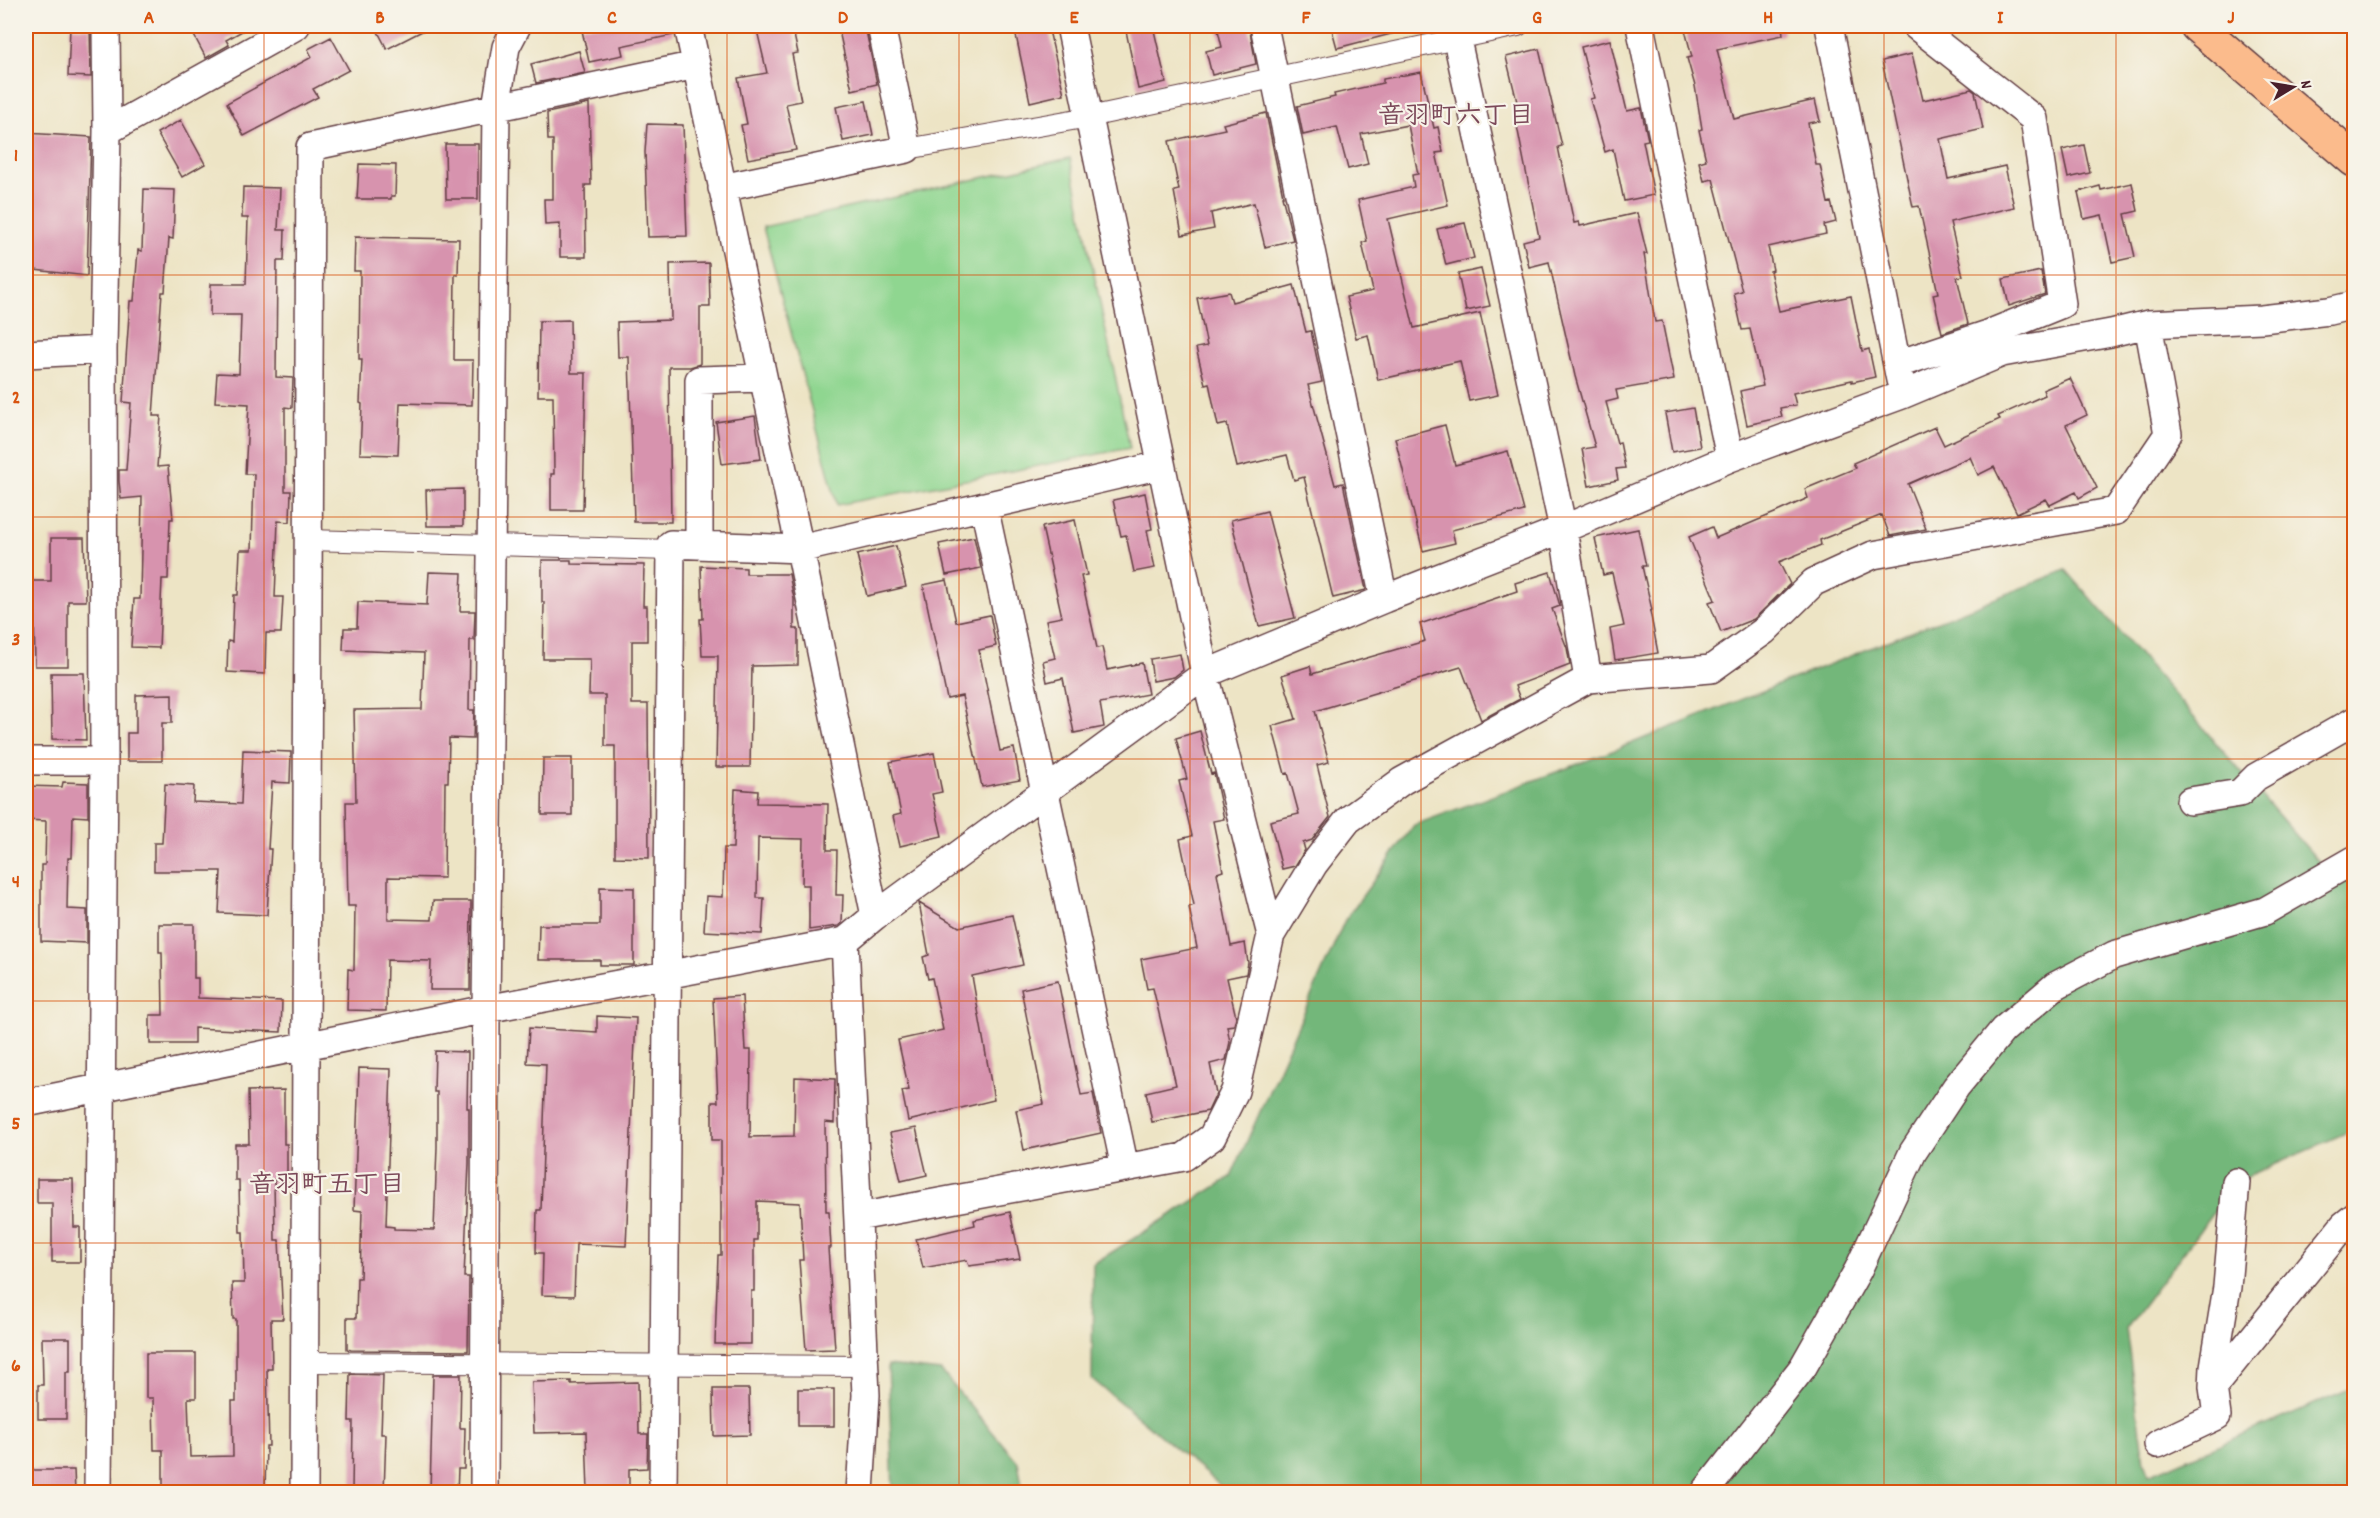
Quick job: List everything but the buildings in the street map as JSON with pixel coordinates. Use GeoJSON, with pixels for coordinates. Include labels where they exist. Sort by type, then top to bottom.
{"type":"FeatureCollection","features":[{"type":"Feature","properties":{"kind":"highway"},"geometry":{"type":"LineString","coordinates":[[2197,26],[2355,160]]}},
{"type":"Feature","properties":{"kind":"highway"},"geometry":{"type":"LineString","coordinates":[[2220,26],[2355,146]]}},
{"type":"Feature","properties":{"kind":"street"},"geometry":{"type":"LineString","coordinates":[[98,1492],[104,761],[103,350],[107,130],[106,26]]}},
{"type":"Feature","properties":{"kind":"street"},"geometry":{"type":"LineString","coordinates":[[107,130],[296,26]]}},
{"type":"Feature","properties":{"kind":"street"},"geometry":{"type":"LineString","coordinates":[[484,1492],[486,1009],[496,107],[506,47],[517,26]]}},
{"type":"Feature","properties":{"kind":"street"},"geometry":{"type":"LineString","coordinates":[[688,26],[800,549],[875,916]]}},
{"type":"Feature","properties":{"kind":"street"},"geometry":{"type":"LineString","coordinates":[[881,26],[907,149]]}},
{"type":"Feature","properties":{"kind":"street"},"geometry":{"type":"LineString","coordinates":[[1070,26],[1205,674],[1271,934]]}},
{"type":"Feature","properties":{"kind":"street"},"geometry":{"type":"LineString","coordinates":[[1264,26],[1384,598]]}},
{"type":"Feature","properties":{"kind":"street"},"geometry":{"type":"LineString","coordinates":[[722,188],[907,149],[1089,117],[1275,78],[1456,32],[1518,26]]}},
{"type":"Feature","properties":{"kind":"street"},"geometry":{"type":"LineString","coordinates":[[1640,26],[1730,458]]}},
{"type":"Feature","properties":{"kind":"street"},"geometry":{"type":"LineString","coordinates":[[1829,26],[1898,364],[1902,395]]}},
{"type":"Feature","properties":{"kind":"street"},"geometry":{"type":"LineString","coordinates":[[1898,364],[1988,334],[2062,304],[2034,119],[1916,26]]}},
{"type":"Feature","properties":{"kind":"street"},"geometry":{"type":"LineString","coordinates":[[1456,32],[1563,529],[1588,679]]}},
{"type":"Feature","properties":{"kind":"street"},"geometry":{"type":"LineString","coordinates":[[304,1492],[310,147],[696,65]]}},
{"type":"Feature","properties":{"kind":"street"},"geometry":{"type":"LineString","coordinates":[[26,1103],[486,1009],[845,941],[875,916],[1205,674],[1384,598],[1563,529],[1730,458],[1902,395],[2002,353],[2148,324],[2262,319],[2329,312],[2355,305]]}},
{"type":"Feature","properties":{"kind":"street"},"geometry":{"type":"LineString","coordinates":[[858,1217],[1184,1157],[1212,1137],[1235,1091],[1271,934],[1314,864],[1348,820],[1402,781],[1588,679],[1711,669],[1764,631],[1814,582],[1873,555],[2116,511],[2168,434],[2148,324]]}},
{"type":"Feature","properties":{"kind":"street"},"geometry":{"type":"LineString","coordinates":[[26,354],[103,350]]}},
{"type":"Feature","properties":{"kind":"street"},"geometry":{"type":"LineString","coordinates":[[699,545],[699,380],[763,378]]}},
{"type":"Feature","properties":{"kind":"street"},"geometry":{"type":"LineString","coordinates":[[663,1492],[671,544],[800,549],[1161,465]]}},
{"type":"Feature","properties":{"kind":"street"},"geometry":{"type":"LineString","coordinates":[[984,506],[1125,1168]]}},
{"type":"Feature","properties":{"kind":"street"},"geometry":{"type":"LineString","coordinates":[[308,540],[491,543],[671,550]]}},
{"type":"Feature","properties":{"kind":"street"},"geometry":{"type":"LineString","coordinates":[[2190,801],[2240,793],[2256,777],[2355,721]]}},
{"type":"Feature","properties":{"kind":"street"},"geometry":{"type":"LineString","coordinates":[[26,761],[104,761]]}},
{"type":"Feature","properties":{"kind":"street"},"geometry":{"type":"LineString","coordinates":[[1706,1492],[1803,1367],[1858,1270],[1913,1152],[1956,1087],[2003,1030],[2055,986],[2114,955],[2265,911],[2355,860]]}},
{"type":"Feature","properties":{"kind":"street"},"geometry":{"type":"LineString","coordinates":[[845,941],[866,1395],[860,1492]]}},
{"type":"Feature","properties":{"kind":"street"},"geometry":{"type":"LineString","coordinates":[[2158,1444],[2217,1416],[2213,1388],[2214,1367],[2228,1287],[2236,1182]]}},
{"type":"Feature","properties":{"kind":"street"},"geometry":{"type":"LineString","coordinates":[[2213,1388],[2344,1225],[2355,1216]]}},
{"type":"Feature","properties":{"kind":"street"},"geometry":{"type":"LineString","coordinates":[[304,1362],[865,1366]]}},
{"type":"Feature","properties":{"kind":"green space"},"geometry":{"type":"Polygon","coordinates":[[[1070,158],[1130,448],[837,505],[763,227],[1070,158]]]}},
{"type":"Feature","properties":{"kind":"green space"},"geometry":{"type":"Polygon","coordinates":[[[2066,570],[2334,879],[2354,863],[2354,1134],[2352,1130],[2236,1182],[2126,1329],[2144,1462],[2149,1475],[2354,1387],[2354,1492],[1228,1492],[1092,1379],[1093,1264],[1231,1177],[1345,920],[1414,825],[1602,755],[2066,570]]]}},
{"type":"Feature","properties":{"kind":"green space"},"geometry":{"type":"Polygon","coordinates":[[[888,1365],[941,1371],[1018,1462],[1023,1492],[893,1492],[888,1365]]]}},
{"type":"Feature","properties":{"kind":"district","name":"音羽町六丁目"},"geometry":{"type":"Point","coordinates":[1456,117]}},
{"type":"Feature","properties":{"kind":"district","name":"音羽町五丁目"},"geometry":{"type":"Point","coordinates":[327,1186]}}]}
